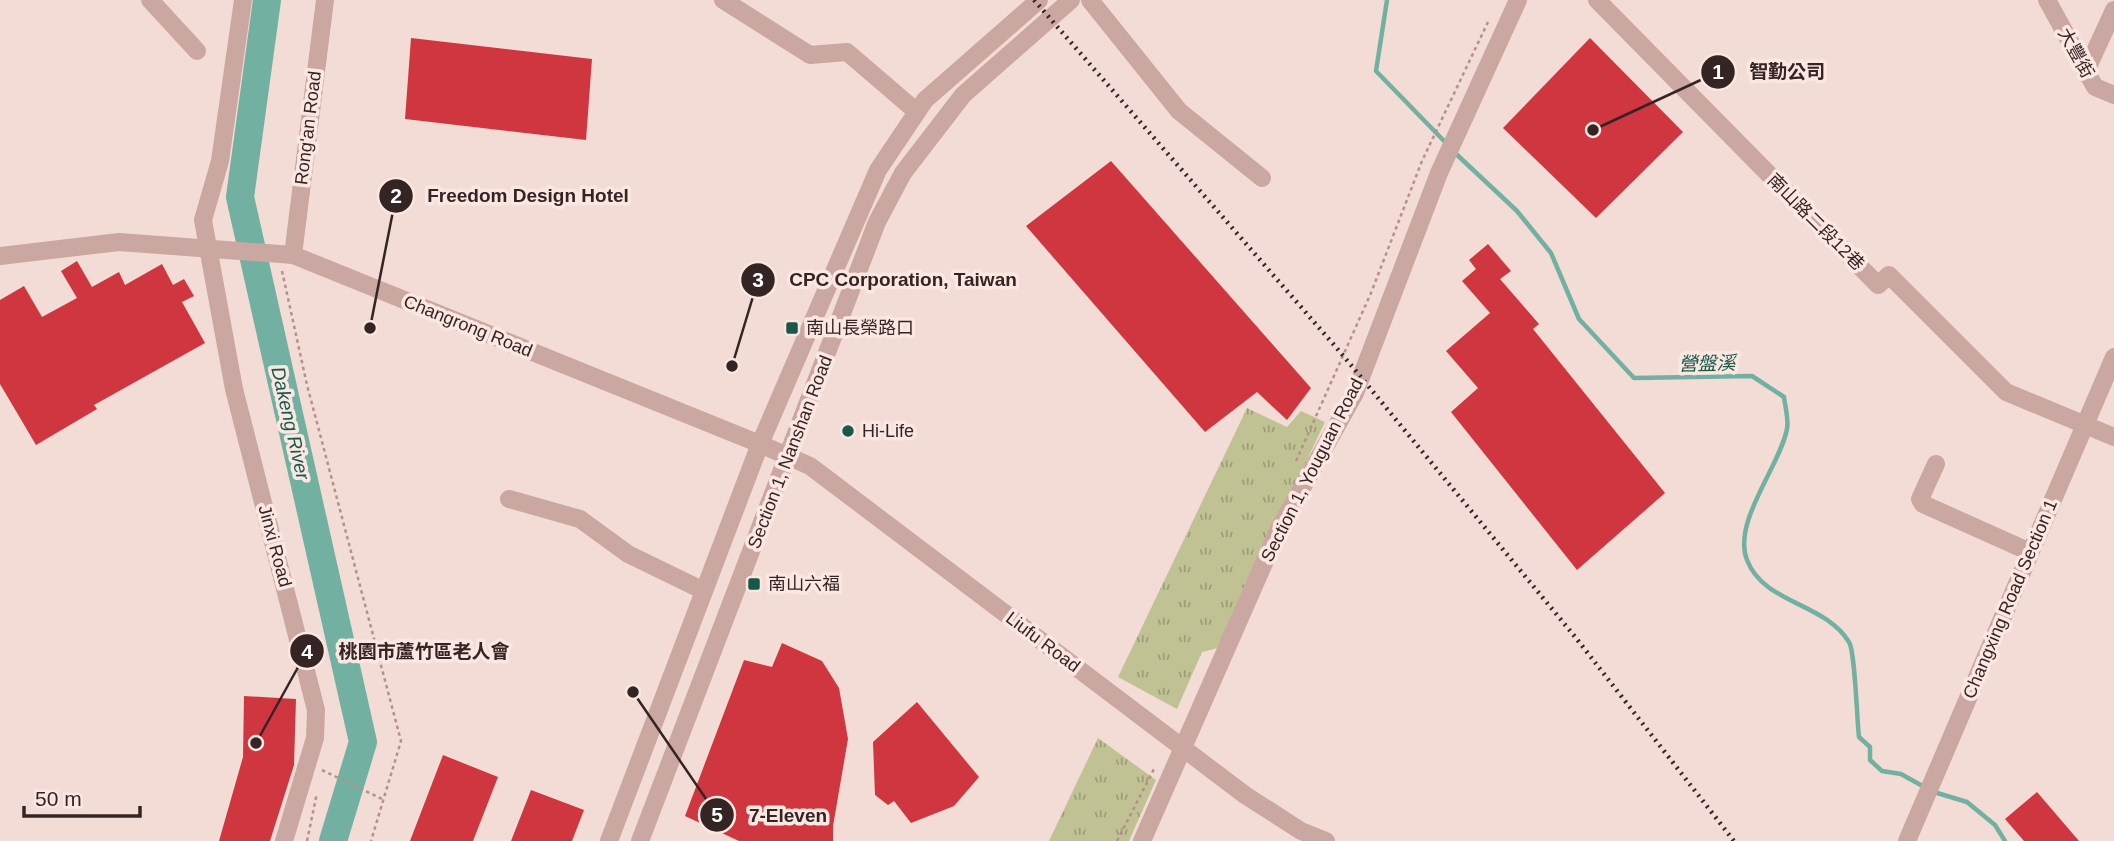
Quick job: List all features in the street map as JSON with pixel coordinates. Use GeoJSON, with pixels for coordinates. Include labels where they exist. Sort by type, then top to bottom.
{"type":"FeatureCollection","features":[{"type":"Feature","properties":{"kind":"street"},"geometry":{"type":"LineString","coordinates":[[150,0],[197,51]]}},
{"type":"Feature","properties":{"kind":"street","name":"Jinxi Road"},"geometry":{"type":"LineString","coordinates":[[243,0],[220,161],[203,220],[213,250],[234,388],[316,710],[316,738],[284,841]]}},
{"type":"Feature","properties":{"kind":"street","name":"Rong'an Road"},"geometry":{"type":"LineString","coordinates":[[286,255],[325,0]]}},
{"type":"Feature","properties":{"kind":"street"},"geometry":{"type":"LineString","coordinates":[[723,0],[810,55],[847,52],[917,112]]}},
{"type":"Feature","properties":{"kind":"street","name":"Section 1, Nanshan Road"},"geometry":{"type":"LineString","coordinates":[[609,841],[760,444],[878,170],[925,100],[1039,0]]}},
{"type":"Feature","properties":{"kind":"street","name":"Section 1, Nanshan Road"},"geometry":{"type":"LineString","coordinates":[[640,841],[877,222],[903,173],[963,94],[1071,0]]}},
{"type":"Feature","properties":{"kind":"street"},"geometry":{"type":"LineString","coordinates":[[1090,0],[1180,111],[1262,178]]}},
{"type":"Feature","properties":{"kind":"street","name":"Section 1, Youguan Road"},"geometry":{"type":"LineString","coordinates":[[1142,841],[1177,743],[1279,529],[1355,393],[1439,173],[1518,0]]}},
{"type":"Feature","properties":{"kind":"street","name":"南山路二段12巷"},"geometry":{"type":"LineString","coordinates":[[1597,0],[1878,285],[1889,275],[2006,392],[2085,424]]}},
{"type":"Feature","properties":{"kind":"street","name":"大豐街"},"geometry":{"type":"LineString","coordinates":[[2047,0],[2085,73],[2095,86],[2114,96]]}},
{"type":"Feature","properties":{"kind":"street"},"geometry":{"type":"LineString","coordinates":[[2085,73],[2114,10]]}},
{"type":"Feature","properties":{"kind":"street","name":"Changrong Road"},"geometry":{"type":"LineString","coordinates":[[0,256],[119,242],[286,255],[760,444]]}},
{"type":"Feature","properties":{"kind":"street","name":"Changxing Road Section 1"},"geometry":{"type":"LineString","coordinates":[[1907,841],[2114,357]]}},
{"type":"Feature","properties":{"kind":"street"},"geometry":{"type":"LineString","coordinates":[[2085,424],[2114,437]]}},
{"type":"Feature","properties":{"kind":"street","name":"Liufu Road"},"geometry":{"type":"LineString","coordinates":[[760,444],[810,466],[1245,795],[1301,831],[1326,841]]}},
{"type":"Feature","properties":{"kind":"street"},"geometry":{"type":"LineString","coordinates":[[1936,464],[1920,499],[1923,504],[2030,552]]}},
{"type":"Feature","properties":{"kind":"street"},"geometry":{"type":"LineString","coordinates":[[509,499],[580,519],[628,554],[704,591]]}},
{"type":"Feature","properties":{"kind":"path"},"geometry":{"type":"LineString","coordinates":[[1295,464],[1371,293],[1422,161],[1489,20]]}},
{"type":"Feature","properties":{"kind":"path"},"geometry":{"type":"LineString","coordinates":[[286,255],[307,385],[401,741],[371,841]]}},
{"type":"Feature","properties":{"kind":"path"},"geometry":{"type":"LineString","coordinates":[[1117,841],[1177,743]]}},
{"type":"Feature","properties":{"kind":"path"},"geometry":{"type":"LineString","coordinates":[[322,770],[384,800]]}},
{"type":"Feature","properties":{"kind":"green space"},"geometry":{"type":"Polygon","coordinates":[[[1247,408],[1287,427],[1301,411],[1325,422],[1218,648],[1202,652],[1177,709],[1118,677],[1247,408]]]}},
{"type":"Feature","properties":{"kind":"green space"},"geometry":{"type":"Polygon","coordinates":[[[1098,738],[1156,780],[1129,841],[1049,841],[1098,738]]]}},
{"type":"Feature","properties":{"kind":"building"},"geometry":{"type":"Polygon","coordinates":[[[411,38],[592,59],[586,140],[405,119],[411,38]]]}},
{"type":"Feature","properties":{"kind":"building"},"geometry":{"type":"Polygon","coordinates":[[[1590,38],[1683,132],[1596,218],[1503,128],[1590,38]]]}},
{"type":"Feature","properties":{"kind":"building"},"geometry":{"type":"Polygon","coordinates":[[[1111,161],[1311,388],[1287,420],[1257,392],[1205,432],[1026,226],[1111,161]]]}},
{"type":"Feature","properties":{"kind":"building"},"geometry":{"type":"Polygon","coordinates":[[[1488,244],[1511,271],[1500,279],[1539,324],[1533,329],[1665,493],[1577,570],[1451,412],[1478,388],[1446,351],[1490,313],[1462,281],[1476,269],[1469,260],[1488,244]]]}},
{"type":"Feature","properties":{"kind":"building"},"geometry":{"type":"Polygon","coordinates":[[[77,261],[92,287],[119,272],[125,285],[162,264],[173,285],[184,279],[194,296],[182,302],[205,343],[94,405],[97,409],[36,445],[0,384],[0,300],[24,286],[42,317],[77,298],[61,271],[77,261]]]}},
{"type":"Feature","properties":{"kind":"building"},"geometry":{"type":"Polygon","coordinates":[[[782,643],[822,661],[839,688],[848,739],[833,826],[833,841],[739,841],[685,816],[744,660],[772,667],[782,643]]]}},
{"type":"Feature","properties":{"kind":"building"},"geometry":{"type":"Polygon","coordinates":[[[244,696],[296,699],[294,765],[270,841],[219,841],[243,757],[244,696]]]}},
{"type":"Feature","properties":{"kind":"building"},"geometry":{"type":"Polygon","coordinates":[[[917,702],[979,777],[954,806],[911,823],[894,801],[888,805],[875,795],[873,742],[917,702]]]}},
{"type":"Feature","properties":{"kind":"building"},"geometry":{"type":"Polygon","coordinates":[[[443,755],[498,777],[473,841],[410,841],[443,755]]]}},
{"type":"Feature","properties":{"kind":"building"},"geometry":{"type":"Polygon","coordinates":[[[531,790],[584,810],[572,841],[511,841],[531,790]]]}},
{"type":"Feature","properties":{"kind":"building"},"geometry":{"type":"Polygon","coordinates":[[[2037,792],[2079,841],[2024,841],[2005,819],[2037,792]]]}},
{"type":"Feature","properties":{"kind":"waterway","name":"Dakeng River"},"geometry":{"type":"LineString","coordinates":[[267,0],[240,197],[363,742],[333,841]]}},
{"type":"Feature","properties":{"kind":"waterway","name":"營盤溪"},"geometry":{"type":"LineString","coordinates":[[1387,0],[1376,71],[1446,143]]}},
{"type":"Feature","properties":{"kind":"waterway","name":"營盤溪"},"geometry":{"type":"LineString","coordinates":[[1454,152],[1517,211],[1551,253],[1579,319],[1634,378],[1752,376],[1784,397],[1787,429],[1783,444],[1751,512],[1744,545],[1747,560],[1755,575],[1767,586],[1825,618],[1849,642],[1859,737],[1870,747],[1870,760],[1882,771],[1901,774],[1926,788]]}},
{"type":"Feature","properties":{"kind":"waterway","name":"營盤溪"},"geometry":{"type":"LineString","coordinates":[[1934,792],[1967,802],[1995,825],[2005,841]]}},
{"type":"Feature","properties":{"kind":"railway"},"geometry":{"type":"LineString","coordinates":[[1034,0],[1341,353],[1576,638],[1734,841]]}},
{"type":"Feature","properties":{"kind":"place","name":"智勤公司"},"geometry":{"type":"Point","coordinates":[1593,130]}},
{"type":"Feature","properties":{"kind":"place","name":"Freedom Design Hotel"},"geometry":{"type":"Point","coordinates":[370,328]}},
{"type":"Feature","properties":{"kind":"place","name":"南山長榮路口"},"geometry":{"type":"Point","coordinates":[792,328]}},
{"type":"Feature","properties":{"kind":"place","name":"CPC Corporation, Taiwan"},"geometry":{"type":"Point","coordinates":[732,366]}},
{"type":"Feature","properties":{"kind":"place","name":"Hi-Life"},"geometry":{"type":"Point","coordinates":[848,431]}},
{"type":"Feature","properties":{"kind":"place","name":"南山六福"},"geometry":{"type":"Point","coordinates":[754,584]}},
{"type":"Feature","properties":{"kind":"place","name":"7-Eleven"},"geometry":{"type":"Point","coordinates":[633,692]}},
{"type":"Feature","properties":{"kind":"place","name":"桃園市蘆竹區老人會"},"geometry":{"type":"Point","coordinates":[256,743]}}]}
